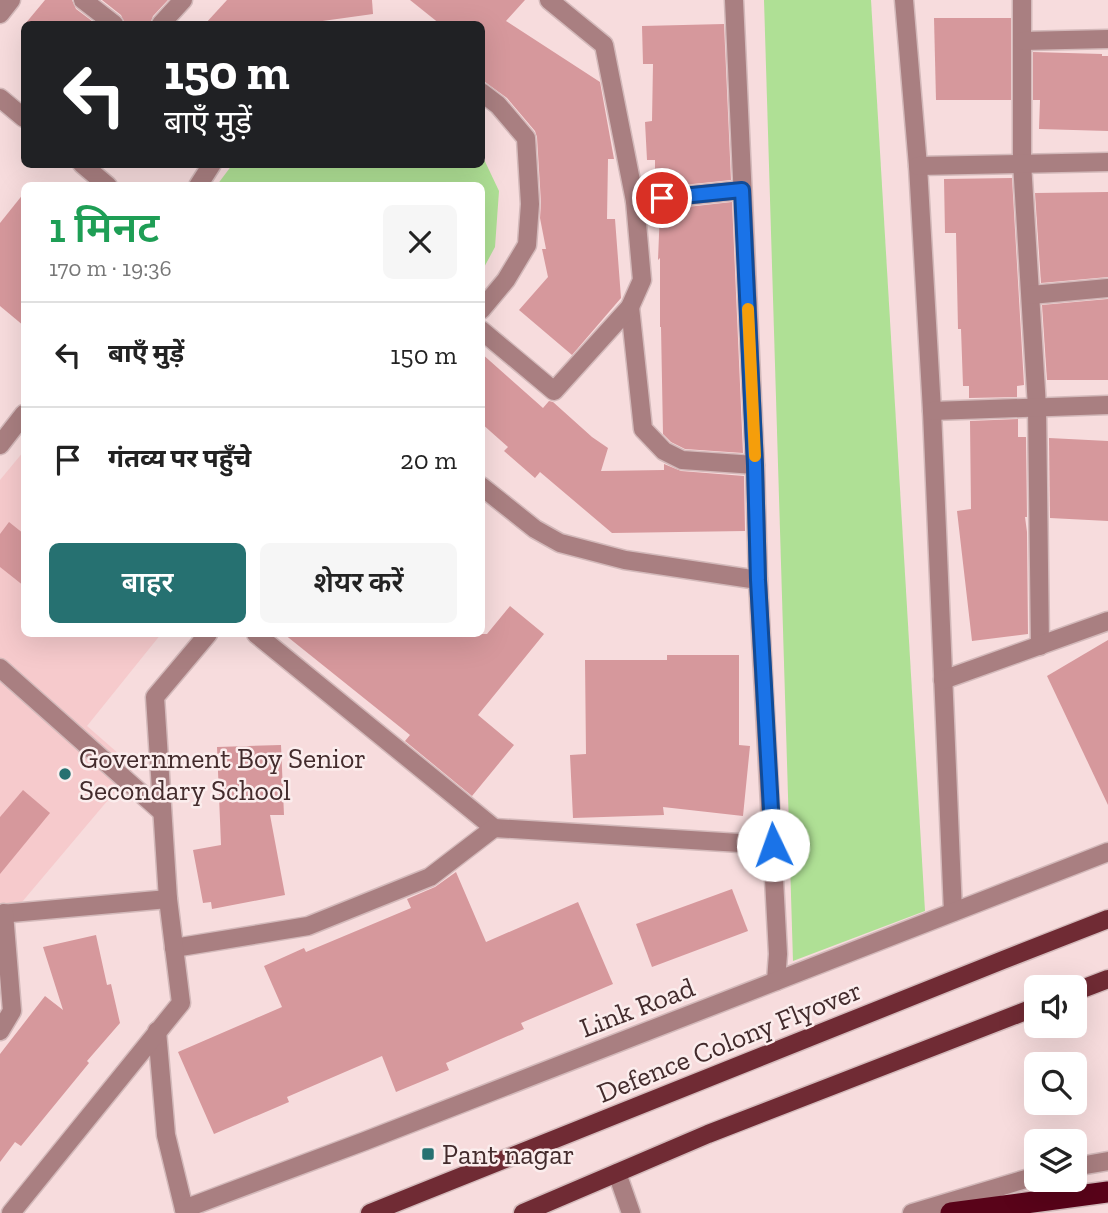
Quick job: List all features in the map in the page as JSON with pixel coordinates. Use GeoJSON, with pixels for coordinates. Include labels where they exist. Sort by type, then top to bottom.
{"type":"FeatureCollection","features":[{"type":"Feature","properties":{"kind":"highway"},"geometry":{"type":"LineString","coordinates":[[951,1213],[1108,1192]]}},
{"type":"Feature","properties":{"kind":"main road","name":"Defence Colony Flyover"},"geometry":{"type":"LineString","coordinates":[[370,1213],[1108,919]]}},
{"type":"Feature","properties":{"kind":"main road"},"geometry":{"type":"LineString","coordinates":[[1087,987],[1108,979]]}},
{"type":"Feature","properties":{"kind":"main road"},"geometry":{"type":"LineString","coordinates":[[523,1213],[708,1134],[1024,1012]]}},
{"type":"Feature","properties":{"kind":"street"},"geometry":{"type":"LineString","coordinates":[[0,14],[11,0]]}},
{"type":"Feature","properties":{"kind":"street"},"geometry":{"type":"LineString","coordinates":[[83,0],[110,21]]}},
{"type":"Feature","properties":{"kind":"street"},"geometry":{"type":"LineString","coordinates":[[164,21],[183,0]]}},
{"type":"Feature","properties":{"kind":"street"},"geometry":{"type":"LineString","coordinates":[[485,333],[554,391],[630,307],[642,280],[635,201],[604,45],[550,0]]}},
{"type":"Feature","properties":{"kind":"street"},"geometry":{"type":"LineString","coordinates":[[734,0],[758,580],[778,954],[776,981]]}},
{"type":"Feature","properties":{"kind":"street"},"geometry":{"type":"LineString","coordinates":[[904,0],[918,166],[932,411],[953,912]]}},
{"type":"Feature","properties":{"kind":"street"},"geometry":{"type":"LineString","coordinates":[[1022,0],[1022,163],[1037,407],[1040,646]]}},
{"type":"Feature","properties":{"kind":"street"},"geometry":{"type":"LineString","coordinates":[[1023,41],[1108,39]]}},
{"type":"Feature","properties":{"kind":"street"},"geometry":{"type":"LineString","coordinates":[[485,95],[498,105],[526,138],[530,204],[527,245],[506,280],[485,305]]}},
{"type":"Feature","properties":{"kind":"street"},"geometry":{"type":"LineString","coordinates":[[0,98],[21,116]]}},
{"type":"Feature","properties":{"kind":"street"},"geometry":{"type":"LineString","coordinates":[[918,166],[1108,162]]}},
{"type":"Feature","properties":{"kind":"street"},"geometry":{"type":"LineString","coordinates":[[87,168],[103,182]]}},
{"type":"Feature","properties":{"kind":"street"},"geometry":{"type":"LineString","coordinates":[[635,201],[742,190]]}},
{"type":"Feature","properties":{"kind":"street"},"geometry":{"type":"LineString","coordinates":[[1031,295],[1108,289]]}},
{"type":"Feature","properties":{"kind":"street"},"geometry":{"type":"LineString","coordinates":[[630,307],[643,429],[664,451],[682,460],[755,465]]}},
{"type":"Feature","properties":{"kind":"street"},"geometry":{"type":"LineString","coordinates":[[932,411],[1108,405]]}},
{"type":"Feature","properties":{"kind":"street"},"geometry":{"type":"LineString","coordinates":[[0,445],[21,418]]}},
{"type":"Feature","properties":{"kind":"street"},"geometry":{"type":"LineString","coordinates":[[485,489],[536,530],[560,543],[625,560],[758,580]]}},
{"type":"Feature","properties":{"kind":"street"},"geometry":{"type":"LineString","coordinates":[[943,680],[1108,621]]}},
{"type":"Feature","properties":{"kind":"street"},"geometry":{"type":"LineString","coordinates":[[11,1213],[181,1003],[168,899],[155,697],[205,637]]}},
{"type":"Feature","properties":{"kind":"street"},"geometry":{"type":"LineString","coordinates":[[260,637],[494,828],[773,845]]}},
{"type":"Feature","properties":{"kind":"street"},"geometry":{"type":"LineString","coordinates":[[0,668],[162,812]]}},
{"type":"Feature","properties":{"kind":"street"},"geometry":{"type":"LineString","coordinates":[[174,948],[308,926],[430,877],[494,828]]}},
{"type":"Feature","properties":{"kind":"street","name":"Link Road"},"geometry":{"type":"LineString","coordinates":[[185,1211],[1108,852]]}},
{"type":"Feature","properties":{"kind":"street"},"geometry":{"type":"LineString","coordinates":[[0,1031],[12,1011],[2,913],[168,899]]}},
{"type":"Feature","properties":{"kind":"street"},"geometry":{"type":"LineString","coordinates":[[157,1031],[166,1135],[185,1211]]}},
{"type":"Feature","properties":{"kind":"street"},"geometry":{"type":"LineString","coordinates":[[1087,1165],[1108,1161]]}},
{"type":"Feature","properties":{"kind":"street"},"geometry":{"type":"LineString","coordinates":[[617,1173],[631,1213]]}},
{"type":"Feature","properties":{"kind":"street"},"geometry":{"type":"LineString","coordinates":[[912,1213],[1024,1179]]}},
{"type":"Feature","properties":{"kind":"shaded area","name":"Government Boy Senior Secondary School"},"geometry":{"type":"Polygon","coordinates":[[[21,455],[21,637],[159,637],[87,726],[135,768],[22,902],[0,905],[0,480],[21,455]]]}},
{"type":"Feature","properties":{"kind":"green space"},"geometry":{"type":"Polygon","coordinates":[[[764,0],[871,0],[925,911],[793,961],[764,0]]]}},
{"type":"Feature","properties":{"kind":"green space"},"geometry":{"type":"Polygon","coordinates":[[[485,161],[499,191],[495,247],[485,266],[485,182],[219,182],[230,168],[485,168],[485,161]]]}},
{"type":"Feature","properties":{"kind":"building"},"geometry":{"type":"Polygon","coordinates":[[[45,0],[72,0],[76,9],[92,21],[28,21],[45,0]]]}},
{"type":"Feature","properties":{"kind":"building"},"geometry":{"type":"Polygon","coordinates":[[[102,0],[168,0],[151,21],[124,21],[121,15],[102,0]]]}},
{"type":"Feature","properties":{"kind":"building"},"geometry":{"type":"Polygon","coordinates":[[[227,0],[372,0],[373,14],[323,21],[208,21],[227,0]]]}},
{"type":"Feature","properties":{"kind":"building"},"geometry":{"type":"Polygon","coordinates":[[[410,0],[525,0],[506,21],[600,82],[614,159],[608,159],[607,219],[615,219],[621,298],[572,355],[519,310],[548,277],[542,249],[546,249],[540,218],[535,131],[507,98],[485,82],[485,21],[436,21],[410,0]]]}},
{"type":"Feature","properties":{"kind":"building"},"geometry":{"type":"Polygon","coordinates":[[[934,18],[1011,18],[1011,100],[936,100],[934,18]]]}},
{"type":"Feature","properties":{"kind":"building"},"geometry":{"type":"Polygon","coordinates":[[[724,24],[731,180],[655,188],[655,160],[647,160],[645,122],[652,121],[653,64],[643,64],[642,26],[724,24]]]}},
{"type":"Feature","properties":{"kind":"building"},"geometry":{"type":"Polygon","coordinates":[[[1033,52],[1108,56],[1108,131],[1039,129],[1040,100],[1033,100],[1033,52]]]}},
{"type":"Feature","properties":{"kind":"building"},"geometry":{"type":"Polygon","coordinates":[[[1012,178],[1024,385],[1017,386],[1017,397],[969,398],[969,386],[963,386],[961,329],[958,329],[956,233],[945,233],[944,179],[1012,178]]]}},
{"type":"Feature","properties":{"kind":"building"},"geometry":{"type":"Polygon","coordinates":[[[1108,192],[1108,277],[1041,283],[1035,193],[1108,192]]]}},
{"type":"Feature","properties":{"kind":"building"},"geometry":{"type":"Polygon","coordinates":[[[21,197],[21,324],[0,306],[0,223],[21,197]]]}},
{"type":"Feature","properties":{"kind":"building"},"geometry":{"type":"Polygon","coordinates":[[[732,202],[743,453],[685,449],[671,442],[663,434],[660,258],[658,260],[660,210],[732,202]]]}},
{"type":"Feature","properties":{"kind":"building"},"geometry":{"type":"Polygon","coordinates":[[[1108,299],[1108,380],[1047,380],[1042,305],[1108,299]]]}},
{"type":"Feature","properties":{"kind":"building"},"geometry":{"type":"Polygon","coordinates":[[[485,357],[543,408],[549,401],[553,402],[608,448],[601,471],[664,470],[664,464],[681,471],[744,476],[745,531],[612,533],[540,472],[535,478],[504,451],[508,447],[485,427],[485,357]]]}},
{"type":"Feature","properties":{"kind":"building"},"geometry":{"type":"Polygon","coordinates":[[[1018,419],[1018,437],[1026,437],[1028,634],[972,641],[957,511],[971,509],[970,421],[1018,419]]]}},
{"type":"Feature","properties":{"kind":"building"},"geometry":{"type":"Polygon","coordinates":[[[1049,438],[1108,441],[1108,521],[1050,518],[1049,438]]]}},
{"type":"Feature","properties":{"kind":"building"},"geometry":{"type":"Polygon","coordinates":[[[9,522],[21,532],[21,584],[0,567],[0,534],[9,522]]]}},
{"type":"Feature","properties":{"kind":"building"},"geometry":{"type":"Polygon","coordinates":[[[510,606],[544,634],[478,715],[514,745],[472,796],[405,741],[410,735],[288,637],[485,637],[510,606]]]}},
{"type":"Feature","properties":{"kind":"building"},"geometry":{"type":"Polygon","coordinates":[[[1108,640],[1108,805],[1047,676],[1108,640]]]}},
{"type":"Feature","properties":{"kind":"building"},"geometry":{"type":"Polygon","coordinates":[[[667,655],[739,655],[739,745],[750,746],[743,816],[663,807],[664,815],[573,818],[570,755],[586,754],[585,660],[667,660],[667,655]]]}},
{"type":"Feature","properties":{"kind":"building"},"geometry":{"type":"Polygon","coordinates":[[[281,745],[284,815],[270,815],[285,895],[212,909],[211,902],[203,903],[193,850],[221,845],[217,747],[281,745]]]}},
{"type":"Feature","properties":{"kind":"building"},"geometry":{"type":"Polygon","coordinates":[[[23,790],[50,813],[0,874],[0,817],[23,790]]]}},
{"type":"Feature","properties":{"kind":"building"},"geometry":{"type":"Polygon","coordinates":[[[456,872],[486,942],[578,902],[613,984],[521,1023],[524,1029],[446,1063],[449,1070],[396,1092],[382,1056],[287,1097],[289,1102],[214,1134],[178,1052],[282,1007],[264,966],[304,948],[306,952],[411,908],[407,899],[435,887],[456,872]]]}},
{"type":"Feature","properties":{"kind":"building"},"geometry":{"type":"Polygon","coordinates":[[[732,889],[748,931],[652,967],[636,924],[732,889]]]}},
{"type":"Feature","properties":{"kind":"building"},"geometry":{"type":"Polygon","coordinates":[[[96,935],[107,985],[111,984],[120,1023],[21,1146],[15,1142],[0,1162],[0,1054],[45,996],[63,1010],[43,947],[96,935]]]}},
{"type":"Feature","properties":{"kind":"slow traffic"},"geometry":{"type":"LineString","coordinates":[[748,309],[755,456]]}},
{"type":"Feature","properties":{"kind":"place","name":"Government Boy Senior Secondary School"},"geometry":{"type":"Point","coordinates":[65,774]}},
{"type":"Feature","properties":{"kind":"place","name":"Pant nagar"},"geometry":{"type":"Point","coordinates":[428,1154]}},
{"type":"Feature","properties":{"kind":"route"},"geometry":{"type":"LineString","coordinates":[[662,198],[742,190],[758,580],[773,845]]}}]}
